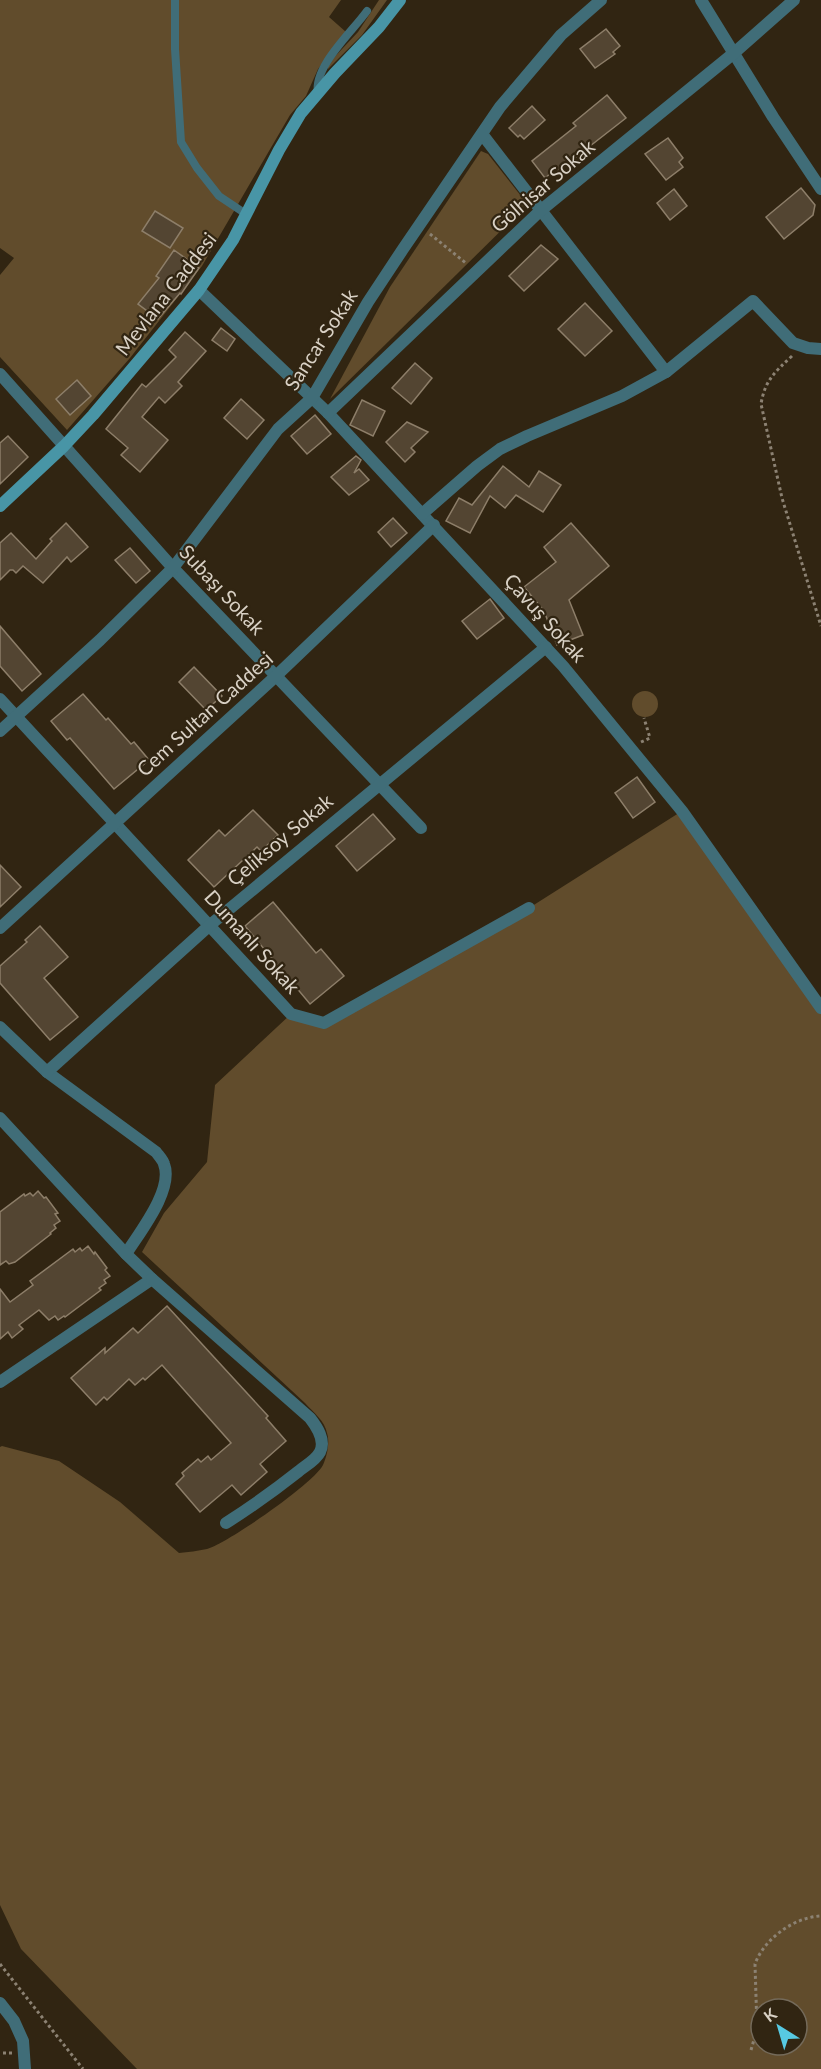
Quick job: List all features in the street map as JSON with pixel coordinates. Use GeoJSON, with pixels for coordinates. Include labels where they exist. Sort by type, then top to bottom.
{"type":"FeatureCollection","features":[{"type":"Feature","properties":{"kind":"street","name":"Mevlana Caddesi"},"geometry":{"type":"LineString","coordinates":[[0,506],[64,446],[199,290],[223,256],[295,123],[318,93],[380,27],[400,0]]}},
{"type":"Feature","properties":{"kind":"street","name":"Sancar Sokak"},"geometry":{"type":"LineString","coordinates":[[0,731],[100,640],[173,568],[278,429],[312,398],[368,303],[501,107],[547,50],[601,0]]}},
{"type":"Feature","properties":{"kind":"street"},"geometry":{"type":"LineString","coordinates":[[701,0],[773,117],[821,189]]}},
{"type":"Feature","properties":{"kind":"street","name":"Gölhisar Sokak"},"geometry":{"type":"LineString","coordinates":[[328,413],[540,211],[734,53],[794,0]]}},
{"type":"Feature","properties":{"kind":"street"},"geometry":{"type":"LineString","coordinates":[[482,134],[666,372]]}},
{"type":"Feature","properties":{"kind":"street","name":"Çavuş Sokak"},"geometry":{"type":"LineString","coordinates":[[199,290],[328,413],[546,646],[682,811],[821,1008]]}},
{"type":"Feature","properties":{"kind":"street"},"geometry":{"type":"LineString","coordinates":[[422,514],[500,449],[622,396],[666,372],[753,301],[793,343],[821,349]]}},
{"type":"Feature","properties":{"kind":"street","name":"Subaşı Sokak"},"geometry":{"type":"LineString","coordinates":[[0,374],[173,568],[421,828]]}},
{"type":"Feature","properties":{"kind":"street","name":"Cem Sultan Caddesi"},"geometry":{"type":"LineString","coordinates":[[0,928],[276,676],[434,525]]}},
{"type":"Feature","properties":{"kind":"street","name":"Çeliksoy Sokak"},"geometry":{"type":"LineString","coordinates":[[47,1072],[210,925],[546,646]]}},
{"type":"Feature","properties":{"kind":"street","name":"Dumanlı Sokak"},"geometry":{"type":"LineString","coordinates":[[0,699],[291,1014],[324,1023],[529,908]]}},
{"type":"Feature","properties":{"kind":"street"},"geometry":{"type":"LineString","coordinates":[[0,1027],[47,1072],[156,1152],[164,1163],[165,1180],[158,1204],[126,1254]]}},
{"type":"Feature","properties":{"kind":"street"},"geometry":{"type":"LineString","coordinates":[[0,1118],[126,1254],[310,1418],[317,1427],[321,1441],[320,1452],[266,1497],[226,1523]]}},
{"type":"Feature","properties":{"kind":"street"},"geometry":{"type":"LineString","coordinates":[[0,1382],[152,1279]]}},
{"type":"Feature","properties":{"kind":"street"},"geometry":{"type":"LineString","coordinates":[[0,2003],[14,2021],[23,2041],[25,2069]]}},
{"type":"Feature","properties":{"kind":"lane"},"geometry":{"type":"LineString","coordinates":[[175,0],[175,49],[182,142],[197,168],[219,196],[246,214]]}},
{"type":"Feature","properties":{"kind":"lane"},"geometry":{"type":"LineString","coordinates":[[318,93],[317,80],[324,66],[368,11]]}},
{"type":"Feature","properties":{"kind":"path"},"geometry":{"type":"LineString","coordinates":[[419,226],[476,271]]}},
{"type":"Feature","properties":{"kind":"path"},"geometry":{"type":"LineString","coordinates":[[808,348],[794,355],[774,373],[763,389],[761,404],[782,498],[821,626]]}},
{"type":"Feature","properties":{"kind":"path"},"geometry":{"type":"LineString","coordinates":[[630,748],[650,738],[644,718]]}},
{"type":"Feature","properties":{"kind":"path"},"geometry":{"type":"LineString","coordinates":[[756,1997],[755,1964],[767,1944],[786,1929],[810,1917],[821,1916]]}},
{"type":"Feature","properties":{"kind":"path"},"geometry":{"type":"LineString","coordinates":[[0,1964],[83,2069]]}},
{"type":"Feature","properties":{"kind":"shaded area"},"geometry":{"type":"Polygon","coordinates":[[[0,0],[341,0],[329,17],[346,32],[318,69],[306,96],[290,115],[202,266],[130,358],[67,430],[0,357],[0,275],[14,258],[0,248],[0,0]]]}},
{"type":"Feature","properties":{"kind":"shaded area"},"geometry":{"type":"Polygon","coordinates":[[[379,0],[387,0],[362,35],[328,69],[327,65],[358,32],[379,0]]]}},
{"type":"Feature","properties":{"kind":"shaded area"},"geometry":{"type":"Polygon","coordinates":[[[481,151],[488,154],[525,201],[523,209],[330,399],[390,287],[481,151]]]}},
{"type":"Feature","properties":{"kind":"shaded area"},"geometry":{"type":"Polygon","coordinates":[[[645,691],[654,695],[658,704],[654,713],[645,717],[636,713],[632,704],[636,695],[645,691]]]}},
{"type":"Feature","properties":{"kind":"shaded area"},"geometry":{"type":"Polygon","coordinates":[[[682,811],[821,1008],[821,2069],[137,2069],[21,1949],[0,1905],[0,1447],[59,1461],[120,1502],[179,1553],[207,1549],[233,1536],[288,1498],[323,1465],[327,1453],[328,1437],[321,1421],[305,1403],[142,1252],[164,1213],[207,1162],[215,1085],[291,1014],[325,1023],[529,908],[682,811]]]}},
{"type":"Feature","properties":{"kind":"building"},"geometry":{"type":"Polygon","coordinates":[[[606,29],[620,46],[613,52],[615,54],[595,68],[580,49],[606,29]]]}},
{"type":"Feature","properties":{"kind":"building"},"geometry":{"type":"Polygon","coordinates":[[[607,95],[626,118],[558,171],[556,169],[545,178],[532,161],[576,126],[573,123],[607,95]]]}},
{"type":"Feature","properties":{"kind":"building"},"geometry":{"type":"Polygon","coordinates":[[[532,106],[545,120],[524,139],[520,135],[518,137],[509,128],[532,106]]]}},
{"type":"Feature","properties":{"kind":"building"},"geometry":{"type":"Polygon","coordinates":[[[668,138],[683,158],[679,162],[683,167],[666,180],[645,154],[668,138]]]}},
{"type":"Feature","properties":{"kind":"building"},"geometry":{"type":"Polygon","coordinates":[[[801,188],[815,205],[813,215],[784,239],[766,217],[801,188]]]}},
{"type":"Feature","properties":{"kind":"building"},"geometry":{"type":"Polygon","coordinates":[[[674,189],[687,206],[670,220],[657,203],[674,189]]]}},
{"type":"Feature","properties":{"kind":"building"},"geometry":{"type":"Polygon","coordinates":[[[155,211],[183,228],[170,248],[142,231],[155,211]]]}},
{"type":"Feature","properties":{"kind":"building"},"geometry":{"type":"Polygon","coordinates":[[[541,245],[558,259],[524,291],[509,276],[541,245]]]}},
{"type":"Feature","properties":{"kind":"building"},"geometry":{"type":"Polygon","coordinates":[[[174,250],[199,268],[181,294],[158,319],[138,304],[159,278],[156,276],[174,250]]]}},
{"type":"Feature","properties":{"kind":"building"},"geometry":{"type":"Polygon","coordinates":[[[585,303],[612,331],[585,356],[558,329],[585,303]]]}},
{"type":"Feature","properties":{"kind":"building"},"geometry":{"type":"Polygon","coordinates":[[[221,328],[235,339],[227,351],[212,340],[221,328]]]}},
{"type":"Feature","properties":{"kind":"building"},"geometry":{"type":"Polygon","coordinates":[[[185,332],[206,351],[178,382],[182,386],[165,403],[159,397],[142,417],[168,440],[140,472],[121,455],[128,448],[106,429],[142,384],[146,387],[176,357],[169,350],[185,332]]]}},
{"type":"Feature","properties":{"kind":"building"},"geometry":{"type":"Polygon","coordinates":[[[415,363],[432,378],[411,404],[392,388],[415,363]]]}},
{"type":"Feature","properties":{"kind":"building"},"geometry":{"type":"Polygon","coordinates":[[[77,380],[91,396],[70,415],[56,399],[77,380]]]}},
{"type":"Feature","properties":{"kind":"building"},"geometry":{"type":"Polygon","coordinates":[[[241,399],[264,420],[247,439],[224,418],[241,399]]]}},
{"type":"Feature","properties":{"kind":"building"},"geometry":{"type":"Polygon","coordinates":[[[362,400],[385,411],[373,436],[350,425],[362,400]]]}},
{"type":"Feature","properties":{"kind":"building"},"geometry":{"type":"Polygon","coordinates":[[[315,415],[331,434],[307,454],[291,436],[315,415]]]}},
{"type":"Feature","properties":{"kind":"building"},"geometry":{"type":"Polygon","coordinates":[[[407,422],[428,432],[411,448],[415,452],[405,462],[386,442],[407,422]]]}},
{"type":"Feature","properties":{"kind":"building"},"geometry":{"type":"Polygon","coordinates":[[[8,436],[28,457],[0,484],[0,443],[8,436]]]}},
{"type":"Feature","properties":{"kind":"building"},"geometry":{"type":"Polygon","coordinates":[[[356,456],[361,460],[354,473],[359,469],[369,480],[349,495],[331,477],[356,456]]]}},
{"type":"Feature","properties":{"kind":"building"},"geometry":{"type":"Polygon","coordinates":[[[503,466],[529,487],[539,471],[561,485],[543,512],[516,495],[505,508],[490,496],[470,533],[446,521],[459,498],[472,505],[503,466]]]}},
{"type":"Feature","properties":{"kind":"building"},"geometry":{"type":"Polygon","coordinates":[[[393,518],[407,533],[391,547],[378,532],[393,518]]]}},
{"type":"Feature","properties":{"kind":"building"},"geometry":{"type":"Polygon","coordinates":[[[66,523],[88,547],[71,562],[67,557],[43,583],[23,566],[16,573],[10,570],[0,580],[0,543],[11,533],[36,559],[52,541],[50,539],[66,523]]]}},
{"type":"Feature","properties":{"kind":"building"},"geometry":{"type":"Polygon","coordinates":[[[571,523],[609,566],[569,600],[583,635],[557,645],[544,611],[524,587],[556,562],[544,547],[571,523]]]}},
{"type":"Feature","properties":{"kind":"building"},"geometry":{"type":"Polygon","coordinates":[[[130,548],[150,571],[136,583],[115,560],[130,548]]]}},
{"type":"Feature","properties":{"kind":"building"},"geometry":{"type":"Polygon","coordinates":[[[490,599],[504,618],[477,639],[462,621],[490,599]]]}},
{"type":"Feature","properties":{"kind":"building"},"geometry":{"type":"Polygon","coordinates":[[[0,626],[41,674],[22,691],[0,666],[0,626]]]}},
{"type":"Feature","properties":{"kind":"building"},"geometry":{"type":"Polygon","coordinates":[[[194,667],[222,696],[206,710],[179,682],[194,667]]]}},
{"type":"Feature","properties":{"kind":"building"},"geometry":{"type":"Polygon","coordinates":[[[83,694],[131,744],[134,742],[149,760],[114,789],[70,738],[67,740],[51,721],[83,694]]]}},
{"type":"Feature","properties":{"kind":"building"},"geometry":{"type":"Polygon","coordinates":[[[637,777],[655,802],[633,818],[615,793],[637,777]]]}},
{"type":"Feature","properties":{"kind":"building"},"geometry":{"type":"Polygon","coordinates":[[[253,810],[278,835],[261,851],[257,847],[214,887],[188,860],[219,830],[225,836],[253,810]]]}},
{"type":"Feature","properties":{"kind":"building"},"geometry":{"type":"Polygon","coordinates":[[[373,814],[395,839],[357,871],[336,846],[373,814]]]}},
{"type":"Feature","properties":{"kind":"building"},"geometry":{"type":"Polygon","coordinates":[[[0,865],[21,887],[0,907],[0,865]]]}},
{"type":"Feature","properties":{"kind":"building"},"geometry":{"type":"Polygon","coordinates":[[[273,902],[316,953],[321,949],[344,976],[310,1004],[245,926],[273,902]]]}},
{"type":"Feature","properties":{"kind":"building"},"geometry":{"type":"Polygon","coordinates":[[[40,926],[68,957],[44,978],[78,1017],[50,1040],[0,983],[0,966],[27,942],[25,940],[40,926]]]}},
{"type":"Feature","properties":{"kind":"building"},"geometry":{"type":"Polygon","coordinates":[[[38,1191],[44,1198],[46,1197],[58,1213],[55,1214],[60,1221],[54,1225],[56,1228],[51,1234],[15,1262],[9,1264],[6,1261],[0,1265],[0,1212],[24,1194],[25,1196],[30,1193],[33,1196],[38,1191]]]}},
{"type":"Feature","properties":{"kind":"building"},"geometry":{"type":"Polygon","coordinates":[[[88,1246],[107,1268],[105,1270],[110,1276],[104,1280],[106,1283],[99,1288],[101,1290],[58,1320],[55,1316],[49,1320],[39,1310],[19,1325],[23,1329],[12,1338],[8,1332],[0,1339],[0,1289],[10,1302],[33,1285],[30,1281],[73,1249],[75,1252],[80,1248],[82,1251],[88,1246]]]}},
{"type":"Feature","properties":{"kind":"building"},"geometry":{"type":"Polygon","coordinates":[[[167,1306],[268,1416],[266,1418],[286,1441],[260,1464],[267,1472],[241,1495],[232,1485],[200,1512],[176,1484],[184,1476],[182,1473],[198,1459],[201,1462],[208,1456],[211,1460],[231,1443],[162,1365],[145,1380],[143,1378],[135,1385],[129,1379],[107,1400],[104,1397],[96,1405],[71,1378],[105,1348],[105,1353],[133,1328],[138,1333],[167,1306]]]}}]}
